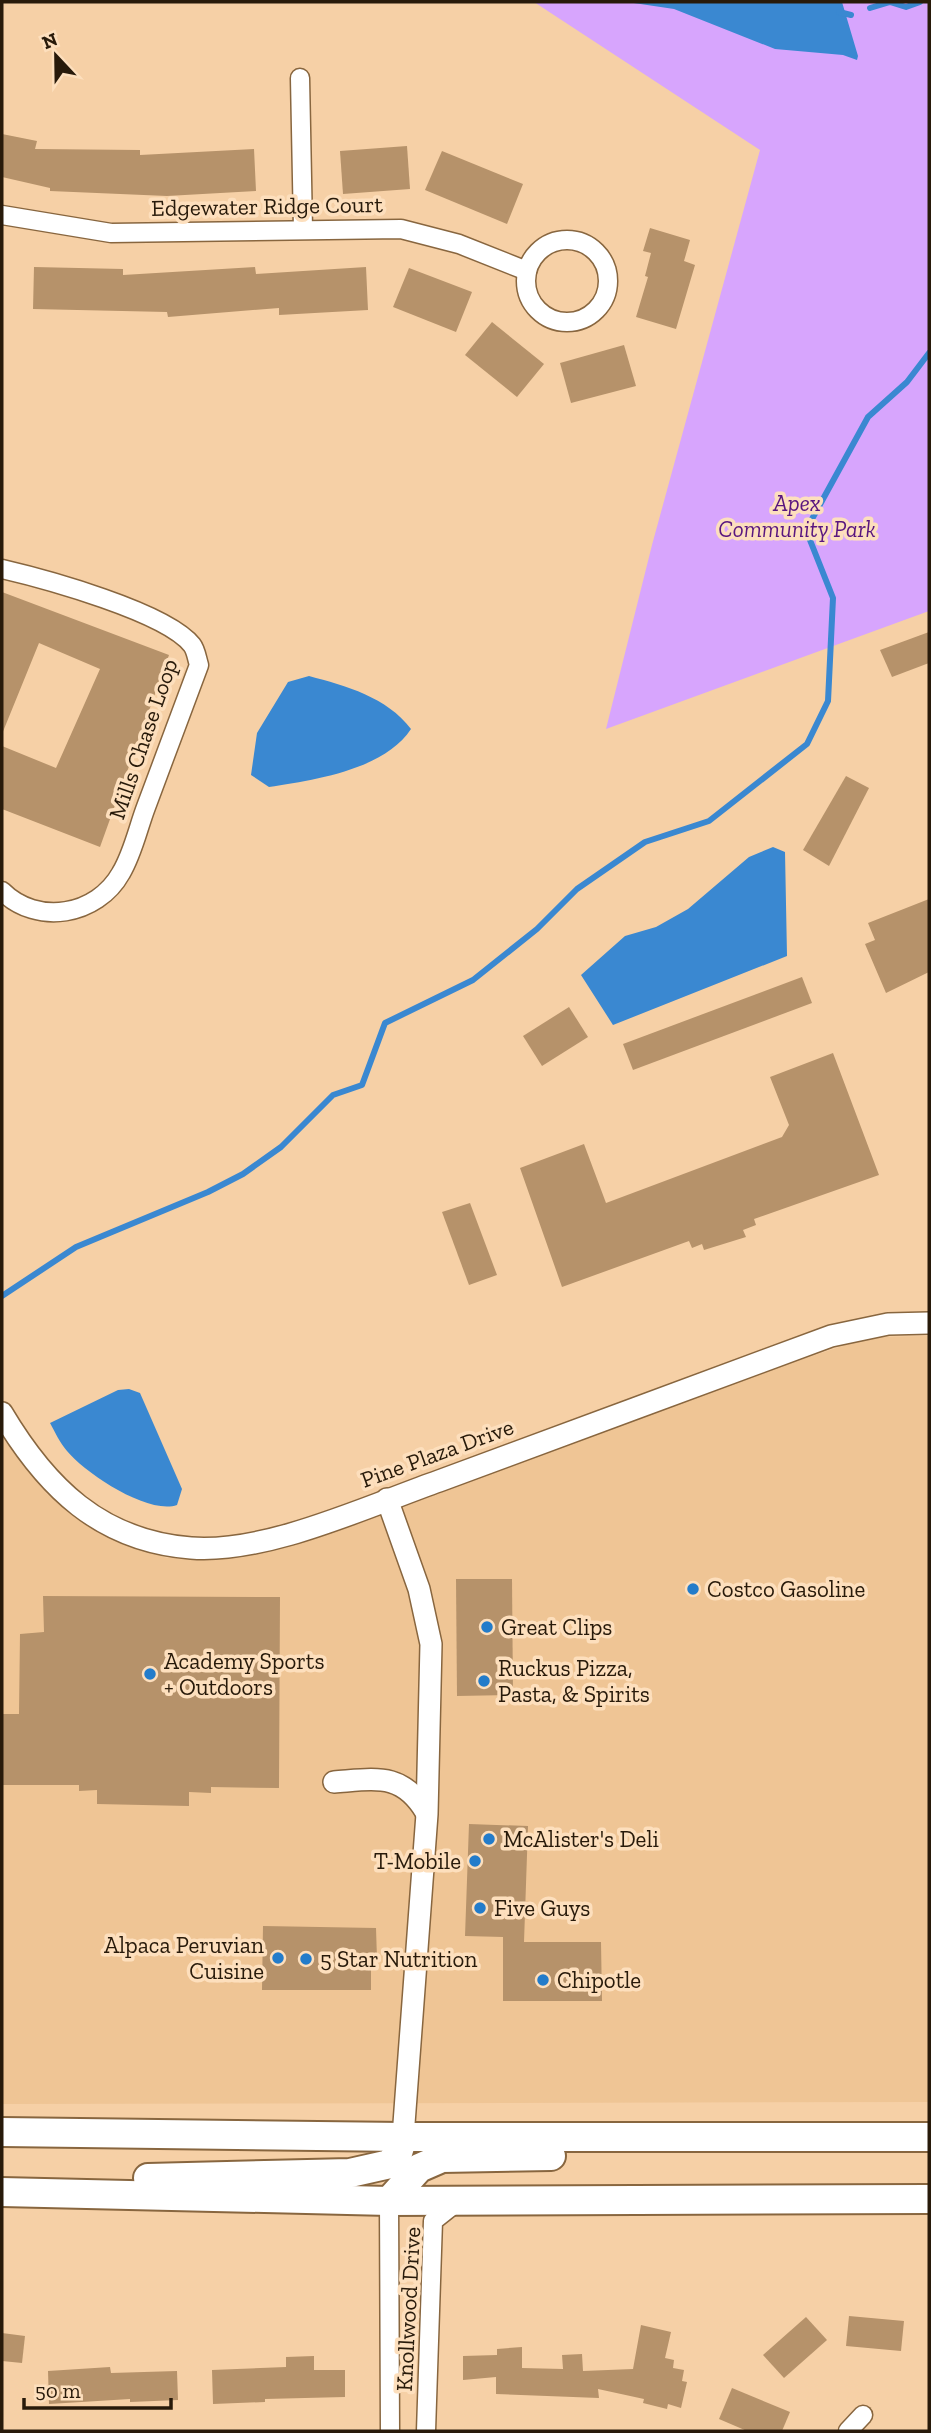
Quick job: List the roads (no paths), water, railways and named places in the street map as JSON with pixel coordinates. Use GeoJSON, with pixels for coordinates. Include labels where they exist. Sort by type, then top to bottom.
{"type":"FeatureCollection","features":[{"type":"Feature","properties":{"kind":"highway"},"geometry":{"type":"LineString","coordinates":[[2,2132],[403,2137],[929,2137]]}},
{"type":"Feature","properties":{"kind":"highway"},"geometry":{"type":"LineString","coordinates":[[11,2192],[69,2183],[173,2176],[350,2173],[390,2164],[398,2153],[403,2137]]}},
{"type":"Feature","properties":{"kind":"highway"},"geometry":{"type":"LineString","coordinates":[[388,2201],[419,2168],[442,2158],[697,2150],[791,2137]]}},
{"type":"Feature","properties":{"kind":"highway"},"geometry":{"type":"LineString","coordinates":[[11,2192],[388,2201],[929,2199]]}},
{"type":"Feature","properties":{"kind":"street"},"geometry":{"type":"LineString","coordinates":[[300,78],[303,229]]}},
{"type":"Feature","properties":{"kind":"street","name":"Edgewater Ridge Court"},"geometry":{"type":"LineString","coordinates":[[2,215],[111,233],[401,229],[459,243],[527,271]]}},
{"type":"Feature","properties":{"kind":"street"},"geometry":{"type":"LineString","coordinates":[[576,242],[589,247],[606,268],[606,295],[599,307],[588,316],[562,322],[537,310],[526,285],[527,271],[540,251],[550,244],[576,242]]}},
{"type":"Feature","properties":{"kind":"street","name":"Mills Chase Loop"},"geometry":{"type":"LineString","coordinates":[[2,569],[57,582],[171,626],[194,646],[199,665],[121,874],[94,901],[64,913],[35,912],[10,899],[2,891]]}},
{"type":"Feature","properties":{"kind":"street","name":"Pine Plaza Drive"},"geometry":{"type":"LineString","coordinates":[[2,1413],[43,1474],[67,1499],[103,1523],[142,1539],[191,1548],[234,1547],[278,1537],[387,1499],[831,1336],[888,1324],[929,1323]]}},
{"type":"Feature","properties":{"kind":"street"},"geometry":{"type":"LineString","coordinates":[[387,1499],[419,1589],[431,1644],[427,1814],[403,2137]]}},
{"type":"Feature","properties":{"kind":"street"},"geometry":{"type":"LineString","coordinates":[[334,1782],[395,1781],[411,1790],[427,1814]]}},
{"type":"Feature","properties":{"kind":"street","name":"Knollwood Drive"},"geometry":{"type":"LineString","coordinates":[[388,2201],[390,2431]]}},
{"type":"Feature","properties":{"kind":"street","name":"Knollwood Drive"},"geometry":{"type":"LineString","coordinates":[[426,2431],[433,2221],[460,2201]]}},
{"type":"Feature","properties":{"kind":"street"},"geometry":{"type":"LineString","coordinates":[[848,2431],[863,2415]]}},
{"type":"Feature","properties":{"kind":"water"},"geometry":{"type":"Polygon","coordinates":[[[627,2],[842,2],[858,56],[857,60],[843,55],[775,49],[674,9],[627,2]]]}},
{"type":"Feature","properties":{"kind":"water"},"geometry":{"type":"Polygon","coordinates":[[[309,676],[365,694],[390,709],[411,729],[399,743],[366,764],[306,781],[269,787],[251,775],[257,733],[288,682],[309,676]]]}},
{"type":"Feature","properties":{"kind":"water"},"geometry":{"type":"Polygon","coordinates":[[[773,847],[785,852],[787,956],[613,1025],[581,975],[625,936],[656,927],[688,909],[749,857],[773,847]]]}},
{"type":"Feature","properties":{"kind":"water"},"geometry":{"type":"Polygon","coordinates":[[[129,1389],[140,1393],[182,1489],[177,1505],[150,1504],[102,1480],[67,1451],[50,1423],[118,1390],[129,1389]]]}},
{"type":"Feature","properties":{"kind":"waterway"},"geometry":{"type":"LineString","coordinates":[[870,8],[890,2],[906,7],[920,2]]}},
{"type":"Feature","properties":{"kind":"waterway"},"geometry":{"type":"LineString","coordinates":[[839,12],[851,15]]}},
{"type":"Feature","properties":{"kind":"waterway"},"geometry":{"type":"LineString","coordinates":[[2,1296],[76,1247],[208,1192],[243,1174],[281,1147],[333,1095],[362,1085],[385,1023],[473,980],[537,929],[577,889],[645,842],[709,821],[807,744],[828,701],[833,598],[806,530],[868,417],[907,382],[929,353]]}},
{"type":"Feature","properties":{"kind":"place","name":"Costco Gasoline"},"geometry":{"type":"Point","coordinates":[693,1589]}},
{"type":"Feature","properties":{"kind":"place","name":"Great Clips"},"geometry":{"type":"Point","coordinates":[487,1627]}},
{"type":"Feature","properties":{"kind":"place","name":"Academy Sports + Outdoors"},"geometry":{"type":"Point","coordinates":[150,1674]}},
{"type":"Feature","properties":{"kind":"place","name":"Ruckus Pizza, Pasta, & Spirits"},"geometry":{"type":"Point","coordinates":[484,1681]}},
{"type":"Feature","properties":{"kind":"place","name":"McAlister's Deli"},"geometry":{"type":"Point","coordinates":[489,1839]}},
{"type":"Feature","properties":{"kind":"place","name":"T-Mobile"},"geometry":{"type":"Point","coordinates":[475,1861]}},
{"type":"Feature","properties":{"kind":"place","name":"Five Guys"},"geometry":{"type":"Point","coordinates":[480,1908]}},
{"type":"Feature","properties":{"kind":"place","name":"Alpaca Peruvian Cuisine"},"geometry":{"type":"Point","coordinates":[278,1958]}},
{"type":"Feature","properties":{"kind":"place","name":"5 Star Nutrition"},"geometry":{"type":"Point","coordinates":[306,1959]}},
{"type":"Feature","properties":{"kind":"place","name":"Chipotle"},"geometry":{"type":"Point","coordinates":[543,1980]}},
{"type":"Feature","properties":{"kind":"park label","name":"Apex Community Park"},"geometry":{"type":"Point","coordinates":[797,516]}}]}
